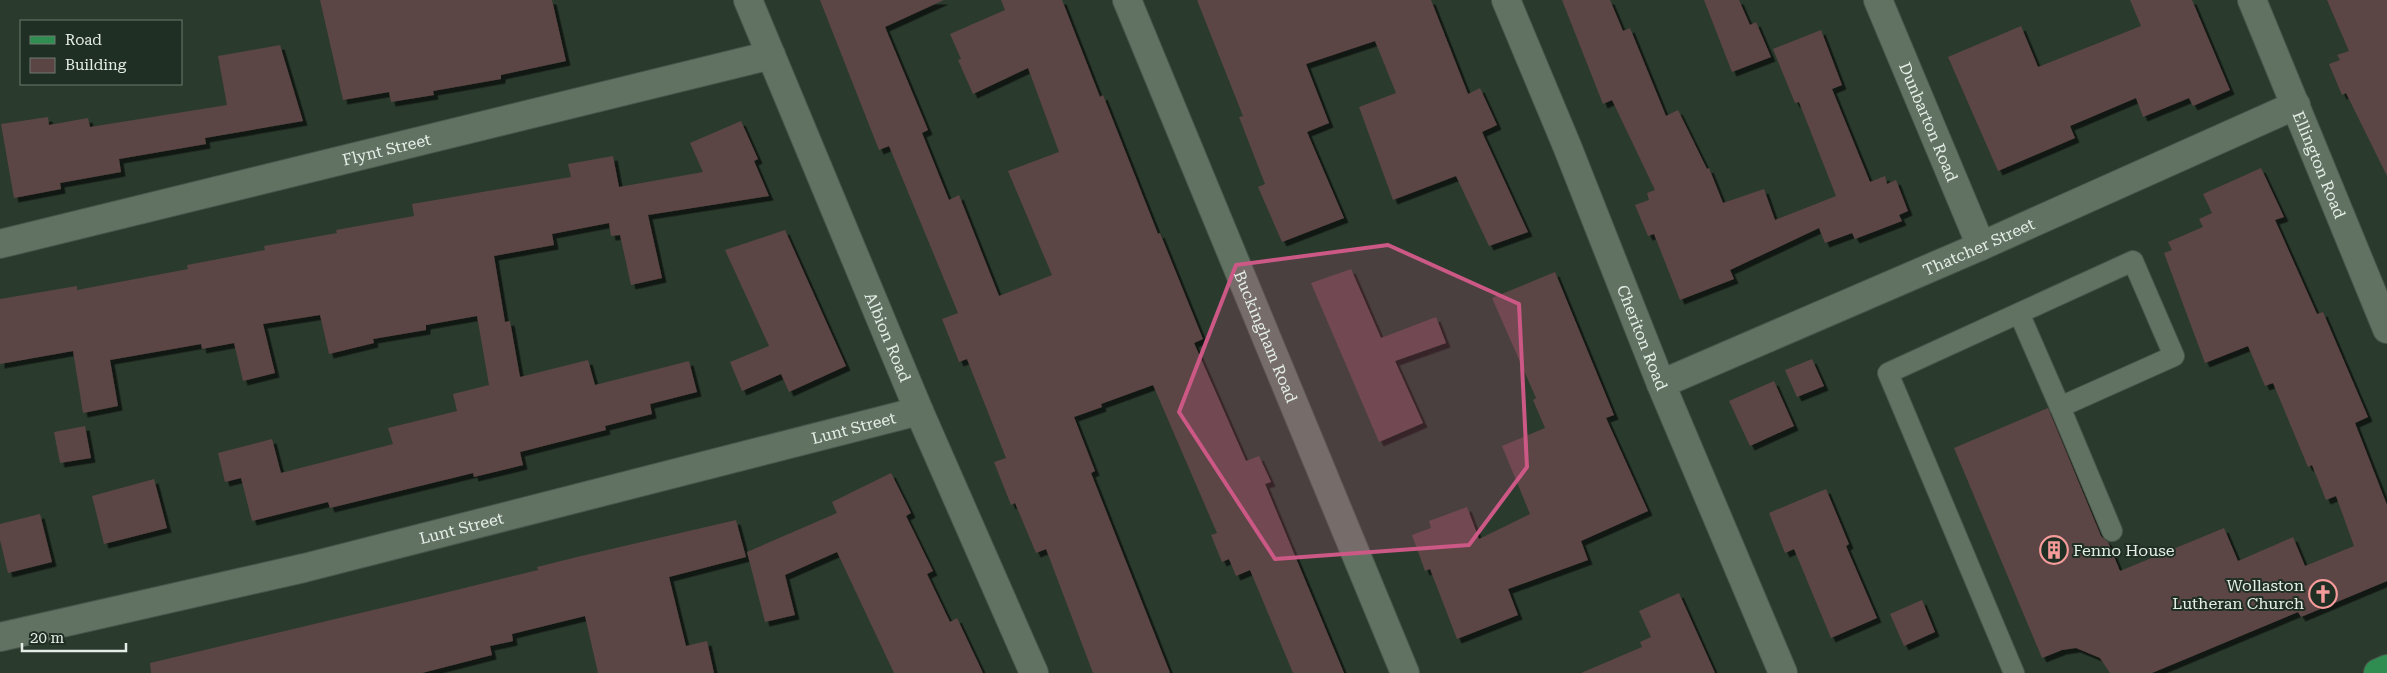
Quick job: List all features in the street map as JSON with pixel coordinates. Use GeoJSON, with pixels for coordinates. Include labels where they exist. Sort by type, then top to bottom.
{"type":"FeatureCollection","features":[{"type":"Feature","properties":{"kind":"main road"},"geometry":{"type":"LineString","coordinates":[[2378,673],[2387,669]]}},
{"type":"Feature","properties":{"kind":"street","name":"Albion Road"},"geometry":{"type":"LineString","coordinates":[[748,0],[919,410],[1034,673]]}},
{"type":"Feature","properties":{"kind":"street","name":"Buckingham Road"},"geometry":{"type":"LineString","coordinates":[[1127,0],[1405,673]]}},
{"type":"Feature","properties":{"kind":"street","name":"Cheriton Road"},"geometry":{"type":"LineString","coordinates":[[1506,0],[1567,146],[1661,384],[1783,673]]}},
{"type":"Feature","properties":{"kind":"street","name":"Dunbarton Road"},"geometry":{"type":"LineString","coordinates":[[1878,0],[1981,246]]}},
{"type":"Feature","properties":{"kind":"street","name":"Ellington Road"},"geometry":{"type":"LineString","coordinates":[[2252,0],[2387,329]]}},
{"type":"Feature","properties":{"kind":"street","name":"Flynt Street"},"geometry":{"type":"LineString","coordinates":[[0,244],[771,55]]}},
{"type":"Feature","properties":{"kind":"street","name":"Thatcher Street"},"geometry":{"type":"LineString","coordinates":[[1661,384],[1981,246],[2296,105]]}},
{"type":"Feature","properties":{"kind":"street","name":"Lunt Street"},"geometry":{"type":"LineString","coordinates":[[0,637],[304,568],[919,410]]}},
{"type":"Feature","properties":{"kind":"lane"},"geometry":{"type":"LineString","coordinates":[[2014,673],[1888,372],[2133,261],[2174,356],[2060,407]]}},
{"type":"Feature","properties":{"kind":"lane"},"geometry":{"type":"LineString","coordinates":[[2019,313],[2112,531]]}},
{"type":"Feature","properties":{"kind":"highlighted area"},"geometry":{"type":"Polygon","coordinates":[[[1388,245],[1519,304],[1527,467],[1469,545],[1275,559],[1179,412],[1236,265],[1388,245]]]}},
{"type":"Feature","properties":{"kind":"building"},"geometry":{"type":"Polygon","coordinates":[[[320,0],[552,0],[566,61],[501,75],[501,79],[433,91],[434,95],[391,102],[389,92],[343,100],[320,0]]]}},
{"type":"Feature","properties":{"kind":"building"},"geometry":{"type":"Polygon","coordinates":[[[820,0],[944,0],[885,27],[928,130],[922,133],[949,200],[959,195],[999,296],[1052,275],[1008,171],[1059,152],[1028,68],[973,94],[958,60],[961,59],[950,34],[1005,10],[1001,0],[1062,0],[1100,97],[1103,95],[1158,234],[1160,233],[1203,339],[1194,343],[1246,461],[1259,456],[1271,482],[1265,484],[1344,673],[1293,673],[1250,570],[1236,576],[1229,559],[1222,562],[1211,535],[1217,533],[1153,385],[1101,404],[1102,407],[1074,417],[1095,471],[1091,473],[1170,673],[1093,673],[1046,549],[1036,553],[1015,503],[1011,505],[994,462],[1006,458],[967,359],[959,362],[942,319],[958,313],[889,146],[879,150],[820,0]]]}},
{"type":"Feature","properties":{"kind":"building"},"geometry":{"type":"Polygon","coordinates":[[[1197,0],[1431,0],[1468,94],[1480,88],[1497,125],[1482,132],[1528,232],[1489,246],[1456,176],[1393,200],[1359,107],[1396,93],[1375,41],[1306,64],[1329,123],[1307,132],[1344,218],[1282,242],[1258,187],[1265,184],[1239,117],[1243,116],[1197,0]]]}},
{"type":"Feature","properties":{"kind":"building"},"geometry":{"type":"Polygon","coordinates":[[[1562,0],[1610,0],[1623,31],[1630,28],[1666,116],[1678,110],[1707,169],[1709,168],[1723,203],[1764,189],[1775,220],[1836,196],[1799,102],[1795,103],[1773,49],[1821,30],[1842,85],[1832,89],[1870,182],[1885,176],[1887,184],[1896,180],[1908,211],[1899,215],[1902,221],[1855,239],[1852,233],[1825,243],[1819,228],[1730,270],[1734,279],[1680,300],[1654,234],[1648,236],[1635,205],[1649,200],[1647,193],[1655,190],[1612,100],[1603,104],[1562,0]]]}},
{"type":"Feature","properties":{"kind":"building"},"geometry":{"type":"Polygon","coordinates":[[[1704,0],[1739,0],[1750,25],[1756,22],[1771,57],[1732,72],[1704,0]]]}},
{"type":"Feature","properties":{"kind":"building"},"geometry":{"type":"Polygon","coordinates":[[[2130,0],[2192,0],[2230,90],[2193,106],[2189,98],[2143,117],[2136,98],[2070,126],[2075,138],[1998,171],[1948,57],[2021,26],[2038,67],[2141,26],[2130,0]]]}},
{"type":"Feature","properties":{"kind":"building"},"geometry":{"type":"Polygon","coordinates":[[[2327,0],[2387,0],[2387,176],[2346,93],[2342,95],[2329,64],[2340,60],[2337,55],[2349,51],[2327,0]]]}},
{"type":"Feature","properties":{"kind":"building"},"geometry":{"type":"Polygon","coordinates":[[[280,45],[303,121],[205,138],[206,144],[119,159],[121,172],[60,183],[61,189],[14,198],[1,124],[48,117],[49,125],[88,118],[90,127],[227,105],[218,56],[280,45]]]}},
{"type":"Feature","properties":{"kind":"building"},"geometry":{"type":"Polygon","coordinates":[[[741,121],[758,159],[754,161],[769,196],[648,215],[662,278],[631,285],[620,235],[611,236],[609,223],[552,234],[554,245],[494,256],[505,322],[510,321],[520,377],[588,360],[595,385],[689,361],[697,392],[650,404],[652,414],[605,426],[606,430],[520,452],[523,465],[474,477],[473,473],[330,508],[328,502],[252,521],[241,478],[225,482],[218,453],[272,439],[281,473],[393,444],[388,428],[457,411],[453,394],[489,385],[477,316],[426,325],[426,330],[373,339],[374,343],[329,354],[320,315],[263,324],[275,373],[243,381],[234,343],[202,349],[201,344],[110,360],[118,406],[83,413],[73,351],[0,364],[0,299],[77,286],[77,290],[188,269],[187,265],[265,250],[264,246],[337,233],[336,230],[414,216],[412,204],[571,177],[568,164],[613,156],[619,187],[703,172],[690,143],[741,121]]]}},
{"type":"Feature","properties":{"kind":"building"},"geometry":{"type":"Polygon","coordinates":[[[2261,168],[2284,217],[2275,220],[2317,314],[2323,312],[2368,417],[2355,423],[2387,505],[2387,581],[2301,617],[2298,612],[2152,673],[2110,673],[2100,658],[2076,648],[2062,650],[2042,658],[1954,448],[2048,408],[2101,536],[2108,542],[2120,571],[2224,528],[2238,561],[2293,537],[2305,566],[2354,546],[2336,496],[2326,500],[2312,465],[2308,467],[2273,383],[2265,386],[2248,346],[2205,363],[2164,253],[2172,250],[2168,242],[2203,227],[2199,219],[2212,213],[2203,194],[2261,168]]]}},
{"type":"Feature","properties":{"kind":"building"},"geometry":{"type":"Polygon","coordinates":[[[785,230],[846,366],[789,392],[781,374],[742,391],[730,362],[769,346],[725,250],[785,230]]]}},
{"type":"Feature","properties":{"kind":"building"},"geometry":{"type":"Polygon","coordinates":[[[1351,269],[1381,338],[1436,317],[1446,343],[1395,361],[1423,423],[1379,442],[1311,283],[1351,269]]]}},
{"type":"Feature","properties":{"kind":"building"},"geometry":{"type":"Polygon","coordinates":[[[1555,272],[1614,415],[1606,418],[1648,511],[1581,541],[1588,560],[1508,589],[1518,615],[1457,639],[1430,569],[1425,571],[1412,535],[1431,528],[1429,521],[1467,507],[1479,539],[1530,514],[1502,446],[1545,428],[1533,400],[1536,398],[1492,298],[1555,272]]]}},
{"type":"Feature","properties":{"kind":"building"},"geometry":{"type":"Polygon","coordinates":[[[1812,359],[1824,386],[1797,397],[1785,370],[1812,359]]]}},
{"type":"Feature","properties":{"kind":"building"},"geometry":{"type":"Polygon","coordinates":[[[1774,381],[1794,426],[1750,446],[1729,401],[1774,381]]]}},
{"type":"Feature","properties":{"kind":"building"},"geometry":{"type":"Polygon","coordinates":[[[85,426],[91,458],[60,463],[54,432],[85,426]]]}},
{"type":"Feature","properties":{"kind":"building"},"geometry":{"type":"Polygon","coordinates":[[[891,473],[911,513],[906,516],[933,571],[927,574],[950,622],[957,618],[983,673],[894,673],[837,552],[785,575],[795,615],[765,622],[747,552],[837,513],[832,502],[891,473]]]}},
{"type":"Feature","properties":{"kind":"building"},"geometry":{"type":"Polygon","coordinates":[[[154,479],[167,528],[104,544],[92,496],[154,479]]]}},
{"type":"Feature","properties":{"kind":"building"},"geometry":{"type":"Polygon","coordinates":[[[1826,489],[1849,544],[1846,546],[1877,618],[1831,638],[1794,549],[1785,553],[1769,513],[1826,489]]]}},
{"type":"Feature","properties":{"kind":"building"},"geometry":{"type":"Polygon","coordinates":[[[40,514],[52,562],[8,573],[0,540],[0,524],[40,514]]]}},
{"type":"Feature","properties":{"kind":"building"},"geometry":{"type":"Polygon","coordinates":[[[736,520],[746,557],[669,577],[686,646],[707,641],[714,673],[598,673],[585,616],[512,634],[513,641],[490,646],[492,655],[422,673],[151,673],[150,663],[538,570],[537,567],[577,557],[736,520]]]}},
{"type":"Feature","properties":{"kind":"building"},"geometry":{"type":"Polygon","coordinates":[[[1679,593],[1715,673],[1581,673],[1642,647],[1640,642],[1651,637],[1639,611],[1679,593]]]}},
{"type":"Feature","properties":{"kind":"building"},"geometry":{"type":"Polygon","coordinates":[[[1922,600],[1935,632],[1904,646],[1890,614],[1922,600]]]}},
{"type":"Feature","properties":{"kind":"place","name":"Fenno House"},"geometry":{"type":"Point","coordinates":[2054,550]}},
{"type":"Feature","properties":{"kind":"place","name":"Wollaston Lutheran Church"},"geometry":{"type":"Point","coordinates":[2323,594]}}]}
